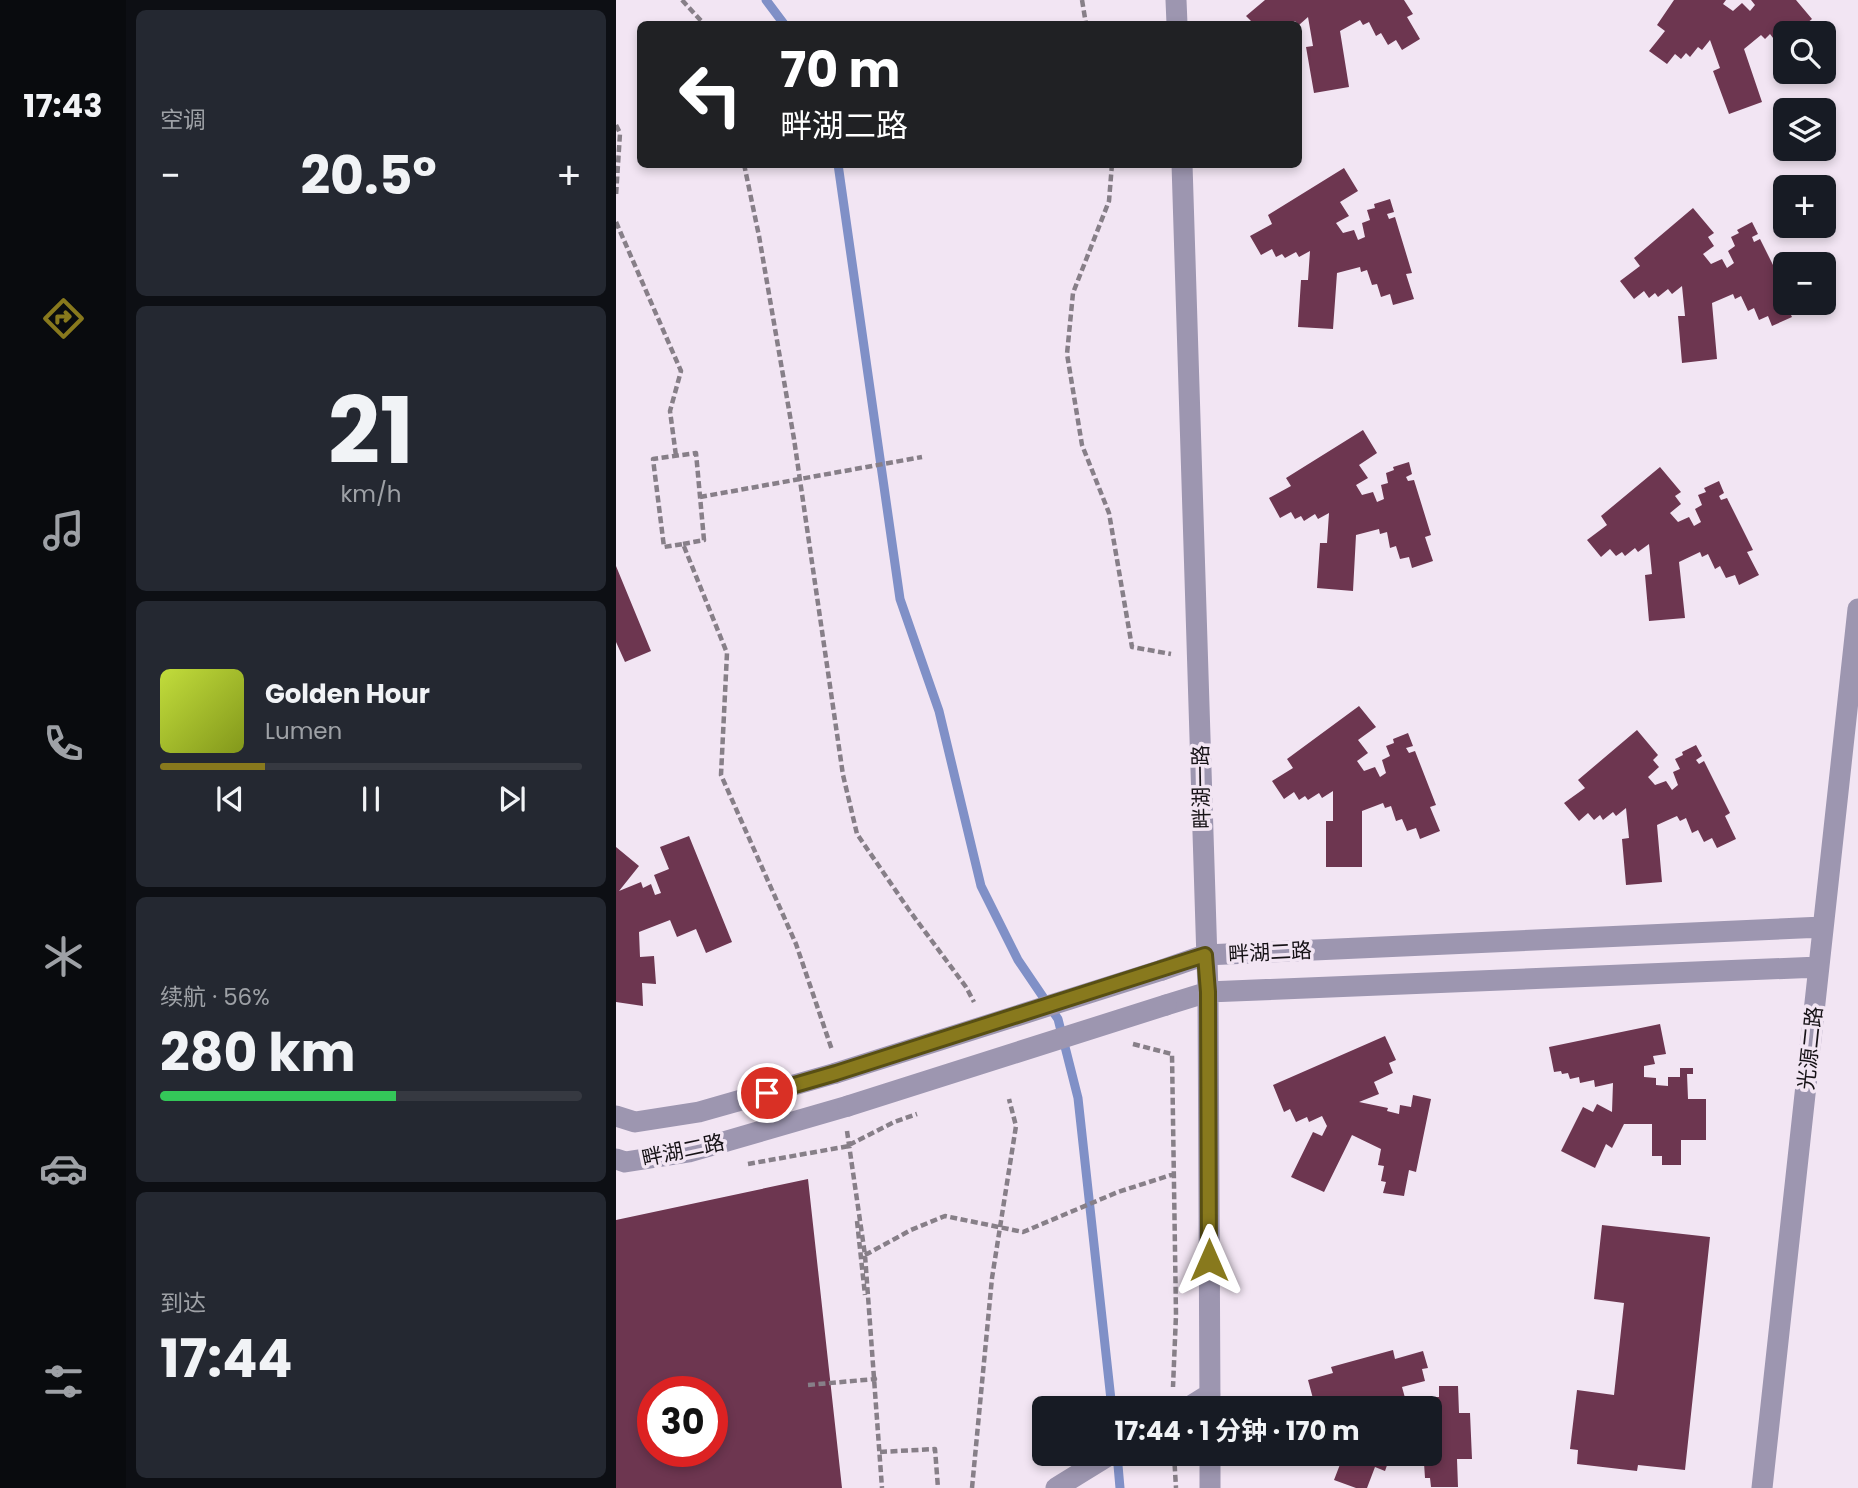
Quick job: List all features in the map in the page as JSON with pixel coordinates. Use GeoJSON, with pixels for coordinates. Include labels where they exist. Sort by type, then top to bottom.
{"type":"FeatureCollection","features":[{"type":"Feature","properties":{"kind":"street"},"geometry":{"type":"LineString","coordinates":[[1176,0],[1177,21]]}},
{"type":"Feature","properties":{"kind":"street","name":"畔湖一路"},"geometry":{"type":"LineString","coordinates":[[1182,168],[1208,992],[1210,1396]]}},
{"type":"Feature","properties":{"kind":"street","name":"光源二路"},"geometry":{"type":"LineString","coordinates":[[1762,1488],[1823,927],[1854,726],[1858,609]]}},
{"type":"Feature","properties":{"kind":"street","name":"畔湖二路"},"geometry":{"type":"LineString","coordinates":[[616,1116],[635,1122],[699,1112],[834,1064],[1162,970],[1205,955],[1823,927]]}},
{"type":"Feature","properties":{"kind":"street","name":"畔湖二路"},"geometry":{"type":"LineString","coordinates":[[616,1159],[625,1162],[689,1152],[846,1107],[1208,992],[1819,967]]}},
{"type":"Feature","properties":{"kind":"street"},"geometry":{"type":"LineString","coordinates":[[1056,1488],[1092,1466]]}},
{"type":"Feature","properties":{"kind":"street"},"geometry":{"type":"LineString","coordinates":[[1210,1466],[1210,1488]]}},
{"type":"Feature","properties":{"kind":"path"},"geometry":{"type":"LineString","coordinates":[[682,0],[701,21]]}},
{"type":"Feature","properties":{"kind":"path"},"geometry":{"type":"LineString","coordinates":[[1082,0],[1086,21]]}},
{"type":"Feature","properties":{"kind":"path"},"geometry":{"type":"LineString","coordinates":[[616,125],[620,133],[616,196]]}},
{"type":"Feature","properties":{"kind":"path"},"geometry":{"type":"LineString","coordinates":[[745,168],[794,439],[842,775],[857,834],[966,987],[978,1009]]}},
{"type":"Feature","properties":{"kind":"path"},"geometry":{"type":"LineString","coordinates":[[1112,168],[1109,201],[1073,293],[1067,355],[1082,444],[1109,513],[1132,647],[1199,660]]}},
{"type":"Feature","properties":{"kind":"path"},"geometry":{"type":"LineString","coordinates":[[616,222],[681,371],[670,411],[676,456]]}},
{"type":"Feature","properties":{"kind":"path"},"geometry":{"type":"LineString","coordinates":[[696,453],[704,540],[664,547],[653,459],[676,456],[696,453]]}},
{"type":"Feature","properties":{"kind":"path"},"geometry":{"type":"LineString","coordinates":[[700,497],[922,457]]}},
{"type":"Feature","properties":{"kind":"path"},"geometry":{"type":"LineString","coordinates":[[683,544],[727,653],[720,775],[796,944],[834,1064]]}},
{"type":"Feature","properties":{"kind":"path"},"geometry":{"type":"LineString","coordinates":[[1124,1041],[1172,1054],[1180,1396]]}},
{"type":"Feature","properties":{"kind":"path"},"geometry":{"type":"LineString","coordinates":[[972,1488],[985,1342],[1016,1126],[1009,1099]]}},
{"type":"Feature","properties":{"kind":"path"},"geometry":{"type":"LineString","coordinates":[[846,1107],[875,1379],[882,1488]]}},
{"type":"Feature","properties":{"kind":"path"},"geometry":{"type":"LineString","coordinates":[[739,1166],[849,1145]]}},
{"type":"Feature","properties":{"kind":"path"},"geometry":{"type":"LineString","coordinates":[[863,1256],[911,1230],[945,1216],[1023,1232],[1103,1198],[1174,1174]]}},
{"type":"Feature","properties":{"kind":"path"},"geometry":{"type":"LineString","coordinates":[[808,1385],[875,1379]]}},
{"type":"Feature","properties":{"kind":"path"},"geometry":{"type":"LineString","coordinates":[[880,1452],[935,1449],[938,1488]]}},
{"type":"Feature","properties":{"kind":"path"},"geometry":{"type":"LineString","coordinates":[[1175,1466],[1176,1488]]}},
{"type":"Feature","properties":{"kind":"building"},"geometry":{"type":"Polygon","coordinates":[[[1265,0],[1404,0],[1413,14],[1407,17],[1420,39],[1402,50],[1396,40],[1388,45],[1381,33],[1376,36],[1369,22],[1363,25],[1360,20],[1340,31],[1349,87],[1314,93],[1306,47],[1313,46],[1308,17],[1302,22],[1251,21],[1246,16],[1265,0]]]}},
{"type":"Feature","properties":{"kind":"building"},"geometry":{"type":"Polygon","coordinates":[[[1674,0],[1726,0],[1723,4],[1733,11],[1742,3],[1750,11],[1755,5],[1751,0],[1796,0],[1812,19],[1773,21],[1773,38],[1770,34],[1765,39],[1761,35],[1744,49],[1762,102],[1729,114],[1713,71],[1720,68],[1710,40],[1702,50],[1698,47],[1690,57],[1686,53],[1681,59],[1675,54],[1667,64],[1649,51],[1665,31],[1657,25],[1674,0]]]}},
{"type":"Feature","properties":{"kind":"building"},"geometry":{"type":"Polygon","coordinates":[[[1344,168],[1358,191],[1340,202],[1349,216],[1336,223],[1343,233],[1354,230],[1358,240],[1365,237],[1362,223],[1370,220],[1367,210],[1375,208],[1374,204],[1390,199],[1394,212],[1387,214],[1389,219],[1395,217],[1412,273],[1406,274],[1414,299],[1393,305],[1390,294],[1381,297],[1377,284],[1372,285],[1367,270],[1361,272],[1360,267],[1337,273],[1333,329],[1298,327],[1301,280],[1308,280],[1310,251],[1299,257],[1296,252],[1285,258],[1282,254],[1276,257],[1272,249],[1261,255],[1250,236],[1272,224],[1268,215],[1344,168]]]}},
{"type":"Feature","properties":{"kind":"building"},"geometry":{"type":"Polygon","coordinates":[[[1693,208],[1714,233],[1708,237],[1714,246],[1703,254],[1711,264],[1722,259],[1727,268],[1734,263],[1728,251],[1735,246],[1731,237],[1739,233],[1737,230],[1752,222],[1758,234],[1752,237],[1754,242],[1760,239],[1773,265],[1773,315],[1792,317],[1772,326],[1768,316],[1759,320],[1754,308],[1748,311],[1741,296],[1735,299],[1733,294],[1712,303],[1717,359],[1682,363],[1678,316],[1685,316],[1682,286],[1672,294],[1668,289],[1658,297],[1655,293],[1649,298],[1644,291],[1634,299],[1620,281],[1640,266],[1634,258],[1693,208]]]}},
{"type":"Feature","properties":{"kind":"building"},"geometry":{"type":"Polygon","coordinates":[[[1363,430],[1377,453],[1359,465],[1368,478],[1356,485],[1362,495],[1373,492],[1377,502],[1384,499],[1381,485],[1388,483],[1386,473],[1394,470],[1393,467],[1409,462],[1412,474],[1406,477],[1408,481],[1414,480],[1431,535],[1425,537],[1433,561],[1412,568],[1409,557],[1400,559],[1396,546],[1390,548],[1387,532],[1380,534],[1379,529],[1356,535],[1353,591],[1317,588],[1320,543],[1327,543],[1329,513],[1318,519],[1315,514],[1304,521],[1301,516],[1295,519],[1291,512],[1280,518],[1269,498],[1291,486],[1286,478],[1363,430]]]}},
{"type":"Feature","properties":{"kind":"building"},"geometry":{"type":"Polygon","coordinates":[[[1660,467],[1681,492],[1675,496],[1681,504],[1670,513],[1678,522],[1689,517],[1694,526],[1701,522],[1695,509],[1702,505],[1698,495],[1706,492],[1704,488],[1719,481],[1724,493],[1719,496],[1721,500],[1727,498],[1753,550],[1747,552],[1759,575],[1739,585],[1735,575],[1726,578],[1720,566],[1715,569],[1708,554],[1702,557],[1700,552],[1679,562],[1685,618],[1649,621],[1645,575],[1652,574],[1649,544],[1638,552],[1635,548],[1625,556],[1622,552],[1616,556],[1610,549],[1601,557],[1587,540],[1607,525],[1601,516],[1660,467]]]}},
{"type":"Feature","properties":{"kind":"building"},"geometry":{"type":"Polygon","coordinates":[[[616,566],[651,651],[625,662],[616,642],[616,566]]]}},
{"type":"Feature","properties":{"kind":"building"},"geometry":{"type":"Polygon","coordinates":[[[1359,706],[1376,727],[1358,740],[1368,753],[1357,761],[1364,771],[1375,767],[1380,777],[1386,773],[1382,760],[1390,756],[1386,746],[1394,743],[1393,739],[1408,733],[1413,746],[1406,748],[1409,753],[1415,751],[1436,805],[1430,807],[1440,831],[1420,839],[1416,828],[1407,831],[1402,819],[1396,821],[1391,806],[1385,808],[1383,803],[1362,811],[1362,867],[1326,867],[1326,821],[1333,821],[1333,791],[1322,798],[1319,793],[1308,800],[1305,796],[1299,800],[1294,792],[1284,799],[1272,781],[1293,768],[1287,759],[1359,706]]]}},
{"type":"Feature","properties":{"kind":"building"},"geometry":{"type":"Polygon","coordinates":[[[1637,730],[1658,755],[1653,760],[1659,767],[1648,777],[1655,785],[1666,781],[1672,790],[1678,785],[1673,772],[1680,769],[1675,759],[1696,745],[1702,756],[1696,760],[1699,764],[1704,761],[1730,813],[1725,816],[1736,839],[1717,848],[1712,838],[1704,842],[1698,830],[1692,833],[1686,818],[1680,821],[1677,816],[1657,825],[1662,882],[1626,885],[1622,839],[1629,838],[1626,808],[1616,816],[1613,812],[1603,820],[1600,815],[1594,820],[1588,813],[1579,821],[1564,803],[1585,788],[1578,780],[1637,730]]]}},
{"type":"Feature","properties":{"kind":"building"},"geometry":{"type":"Polygon","coordinates":[[[689,836],[732,942],[706,953],[696,929],[677,937],[670,920],[639,932],[640,957],[654,956],[656,984],[642,983],[643,1006],[616,1002],[616,847],[639,866],[619,891],[641,882],[643,888],[651,884],[655,895],[661,893],[654,875],[669,869],[660,847],[689,836]]]}},
{"type":"Feature","properties":{"kind":"building"},"geometry":{"type":"Polygon","coordinates":[[[1660,1024],[1666,1054],[1653,1056],[1655,1064],[1644,1066],[1644,1077],[1656,1078],[1656,1085],[1668,1086],[1668,1077],[1680,1077],[1680,1068],[1693,1068],[1693,1074],[1687,1074],[1688,1099],[1706,1099],[1706,1140],[1681,1140],[1681,1165],[1662,1165],[1662,1156],[1652,1156],[1652,1124],[1624,1124],[1612,1148],[1606,1144],[1595,1168],[1561,1151],[1583,1107],[1593,1112],[1597,1104],[1612,1112],[1613,1083],[1595,1087],[1594,1080],[1580,1083],[1579,1077],[1570,1079],[1568,1073],[1554,1072],[1549,1047],[1660,1024]]]}},
{"type":"Feature","properties":{"kind":"building"},"geometry":{"type":"Polygon","coordinates":[[[1385,1036],[1396,1060],[1389,1063],[1393,1073],[1374,1082],[1379,1094],[1359,1102],[1388,1108],[1387,1111],[1399,1114],[1400,1105],[1411,1107],[1413,1095],[1431,1099],[1416,1172],[1409,1170],[1404,1196],[1383,1193],[1386,1182],[1381,1181],[1384,1166],[1378,1165],[1381,1149],[1352,1135],[1324,1192],[1291,1177],[1313,1132],[1322,1136],[1327,1126],[1322,1116],[1309,1122],[1307,1117],[1296,1122],[1290,1109],[1284,1112],[1273,1085],[1385,1036]]]}},
{"type":"Feature","properties":{"kind":"building"},"geometry":{"type":"Polygon","coordinates":[[[808,1179],[842,1488],[616,1488],[616,1220],[808,1179]]]}},
{"type":"Feature","properties":{"kind":"building"},"geometry":{"type":"Polygon","coordinates":[[[1602,1225],[1710,1237],[1685,1470],[1638,1465],[1637,1471],[1577,1464],[1578,1450],[1570,1449],[1577,1390],[1614,1395],[1624,1303],[1594,1299],[1602,1225]]]}},
{"type":"Feature","properties":{"kind":"building"},"geometry":{"type":"Polygon","coordinates":[[[1393,1350],[1395,1359],[1423,1351],[1428,1368],[1422,1369],[1425,1381],[1402,1387],[1404,1396],[1312,1396],[1308,1380],[1333,1373],[1331,1367],[1393,1350]]]}},
{"type":"Feature","properties":{"kind":"building"},"geometry":{"type":"Polygon","coordinates":[[[1439,1386],[1458,1386],[1459,1413],[1470,1413],[1472,1459],[1457,1459],[1458,1487],[1431,1487],[1430,1478],[1425,1478],[1424,1466],[1442,1466],[1442,1396],[1439,1396],[1439,1386]]]}},
{"type":"Feature","properties":{"kind":"building"},"geometry":{"type":"Polygon","coordinates":[[[1339,1466],[1387,1466],[1385,1471],[1375,1467],[1367,1488],[1356,1488],[1334,1480],[1339,1466]]]}},
{"type":"Feature","properties":{"kind":"waterway"},"geometry":{"type":"LineString","coordinates":[[766,0],[782,21]]}},
{"type":"Feature","properties":{"kind":"waterway"},"geometry":{"type":"LineString","coordinates":[[839,168],[900,599],[939,711],[981,886],[1018,960],[1058,1019],[1078,1098],[1111,1396]]}},
{"type":"Feature","properties":{"kind":"waterway"},"geometry":{"type":"LineString","coordinates":[[1118,1466],[1120,1488]]}},
{"type":"Feature","properties":{"kind":"route"},"geometry":{"type":"LineString","coordinates":[[767,1093],[1205,955],[1208,992],[1209,1260]]}}]}
